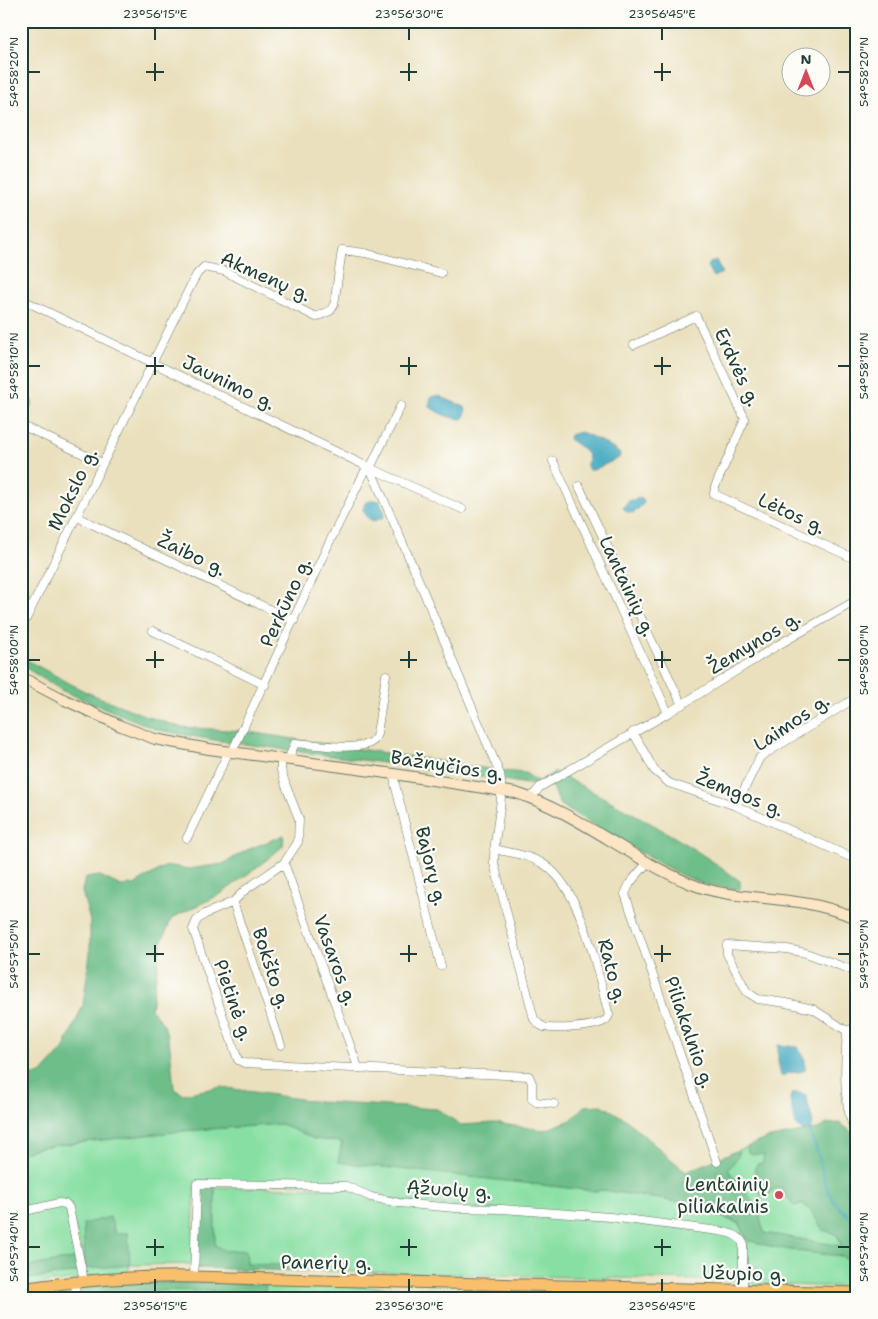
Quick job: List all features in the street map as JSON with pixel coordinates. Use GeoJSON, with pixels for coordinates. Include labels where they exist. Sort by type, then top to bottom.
{"type":"FeatureCollection","features":[{"type":"Feature","properties":{"kind":"main road","name":"Bažnyčios g."},"geometry":{"type":"LineString","coordinates":[[21,677],[65,700],[139,734],[171,742],[501,790],[531,798],[648,862],[702,888],[808,904],[833,909],[857,918]]}},
{"type":"Feature","properties":{"kind":"main road","name":"Panerių g."},"geometry":{"type":"LineString","coordinates":[[21,1290],[132,1277],[194,1277],[630,1291]]}},
{"type":"Feature","properties":{"kind":"main road","name":"Užupio g."},"geometry":{"type":"LineString","coordinates":[[630,1291],[743,1290],[857,1294]]}},
{"type":"Feature","properties":{"kind":"street","name":"Akmenų g."},"geometry":{"type":"LineString","coordinates":[[152,364],[192,283],[204,267],[224,270],[316,316],[330,311],[336,300],[342,250],[365,253],[441,273]]}},
{"type":"Feature","properties":{"kind":"street","name":"Jaunimo g."},"geometry":{"type":"LineString","coordinates":[[21,299],[152,364],[462,509]]}},
{"type":"Feature","properties":{"kind":"street","name":"Erdvės g."},"geometry":{"type":"LineString","coordinates":[[634,345],[696,316],[745,419],[715,487],[714,494]]}},
{"type":"Feature","properties":{"kind":"street","name":"Mokslo g."},"geometry":{"type":"LineString","coordinates":[[21,629],[152,364]]}},
{"type":"Feature","properties":{"kind":"street","name":"Perkūno g."},"geometry":{"type":"LineString","coordinates":[[187,838],[265,685],[329,543],[400,405]]}},
{"type":"Feature","properties":{"kind":"street"},"geometry":{"type":"LineString","coordinates":[[21,425],[102,463]]}},
{"type":"Feature","properties":{"kind":"street","name":"Lantainių g."},"geometry":{"type":"LineString","coordinates":[[553,461],[668,713]]}},
{"type":"Feature","properties":{"kind":"street"},"geometry":{"type":"LineString","coordinates":[[369,467],[497,766],[501,790]]}},
{"type":"Feature","properties":{"kind":"street"},"geometry":{"type":"LineString","coordinates":[[579,486],[682,705]]}},
{"type":"Feature","properties":{"kind":"street","name":"Lėtos g."},"geometry":{"type":"LineString","coordinates":[[714,494],[857,560]]}},
{"type":"Feature","properties":{"kind":"street","name":"Žaibo g."},"geometry":{"type":"LineString","coordinates":[[77,517],[294,621]]}},
{"type":"Feature","properties":{"kind":"street","name":"Žemynos g."},"geometry":{"type":"LineString","coordinates":[[668,713],[778,645],[856,601]]}},
{"type":"Feature","properties":{"kind":"street"},"geometry":{"type":"LineString","coordinates":[[21,603],[32,608]]}},
{"type":"Feature","properties":{"kind":"street"},"geometry":{"type":"LineString","coordinates":[[153,631],[265,685]]}},
{"type":"Feature","properties":{"kind":"street"},"geometry":{"type":"LineString","coordinates":[[285,759],[295,743],[354,746],[373,740],[377,734],[386,675]]}},
{"type":"Feature","properties":{"kind":"street","name":"Laimos g."},"geometry":{"type":"LineString","coordinates":[[736,806],[760,757],[857,697]]}},
{"type":"Feature","properties":{"kind":"street"},"geometry":{"type":"LineString","coordinates":[[531,798],[540,787],[668,713]]}},
{"type":"Feature","properties":{"kind":"street","name":"Žemgos g."},"geometry":{"type":"LineString","coordinates":[[633,732],[654,770],[669,783],[736,806],[857,860]]}},
{"type":"Feature","properties":{"kind":"street","name":"Pietinė g."},"geometry":{"type":"LineString","coordinates":[[285,759],[281,770],[299,819],[298,842],[284,863],[246,890],[233,902],[205,914],[197,920],[193,929],[238,1060],[244,1063],[529,1076],[532,1082],[532,1099],[536,1102],[554,1104]]}},
{"type":"Feature","properties":{"kind":"street","name":"Bajorų g."},"geometry":{"type":"LineString","coordinates":[[394,774],[441,966]]}},
{"type":"Feature","properties":{"kind":"street","name":"Rato g."},"geometry":{"type":"LineString","coordinates":[[494,849],[520,855],[544,864],[559,879],[569,894],[581,917],[609,1015],[603,1022],[577,1028],[548,1028],[541,1026],[534,1020],[496,876],[494,849],[501,790]]}},
{"type":"Feature","properties":{"kind":"street","name":"Piliakalnio g."},"geometry":{"type":"LineString","coordinates":[[648,862],[630,883],[625,894],[717,1162]]}},
{"type":"Feature","properties":{"kind":"street","name":"Vasaros g."},"geometry":{"type":"LineString","coordinates":[[284,863],[358,1067]]}},
{"type":"Feature","properties":{"kind":"street","name":"Bokšto g."},"geometry":{"type":"LineString","coordinates":[[233,902],[281,1045]]}},
{"type":"Feature","properties":{"kind":"street"},"geometry":{"type":"LineString","coordinates":[[847,1031],[813,1009],[786,1002],[758,999],[747,992],[727,954],[727,945],[787,949],[806,953],[857,972]]}},
{"type":"Feature","properties":{"kind":"street"},"geometry":{"type":"LineString","coordinates":[[847,1031],[857,1027]]}},
{"type":"Feature","properties":{"kind":"street"},"geometry":{"type":"LineString","coordinates":[[847,1031],[845,1077],[849,1116],[854,1129]]}},
{"type":"Feature","properties":{"kind":"street","name":"Ąžuolų g."},"geometry":{"type":"LineString","coordinates":[[194,1277],[197,1184],[346,1186],[371,1197],[400,1203],[610,1217],[726,1233],[741,1239],[743,1243],[743,1290]]}},
{"type":"Feature","properties":{"kind":"street"},"geometry":{"type":"LineString","coordinates":[[21,1212],[59,1203],[66,1204],[69,1208],[80,1282],[76,1298]]}},
{"type":"Feature","properties":{"kind":"green space"},"geometry":{"type":"Polygon","coordinates":[[[21,657],[86,692],[180,727],[242,731],[525,773],[538,782],[555,772],[696,850],[740,881],[740,890],[704,884],[681,875],[650,858],[560,805],[553,787],[207,739],[158,730],[63,691],[21,665],[21,657]]]}},
{"type":"Feature","properties":{"kind":"green space"},"geometry":{"type":"Polygon","coordinates":[[[284,835],[283,846],[221,894],[172,918],[161,943],[151,1009],[164,1025],[170,1046],[174,1089],[183,1094],[221,1087],[319,1102],[437,1109],[461,1125],[494,1123],[545,1130],[571,1120],[584,1106],[602,1105],[625,1119],[686,1172],[738,1150],[738,1156],[728,1170],[757,1207],[764,1233],[841,1246],[838,1236],[823,1230],[804,1204],[794,1206],[781,1187],[773,1189],[766,1198],[761,1196],[755,1172],[757,1164],[763,1163],[764,1155],[752,1154],[748,1152],[747,1147],[765,1139],[818,1129],[827,1124],[839,1123],[857,1139],[857,1282],[844,1284],[848,1262],[843,1256],[783,1249],[747,1240],[740,1223],[685,1203],[603,1190],[596,1191],[338,1162],[342,1142],[314,1139],[281,1124],[181,1131],[40,1147],[21,1153],[21,1076],[41,1074],[63,1050],[83,1005],[90,954],[90,921],[82,891],[85,878],[100,876],[121,886],[134,885],[164,867],[172,866],[188,869],[223,864],[247,850],[284,835]]]}},
{"type":"Feature","properties":{"kind":"green space"},"geometry":{"type":"Polygon","coordinates":[[[281,1124],[314,1139],[342,1142],[339,1162],[596,1191],[603,1190],[685,1203],[740,1224],[747,1239],[783,1248],[843,1256],[848,1262],[844,1283],[857,1282],[857,1287],[746,1284],[746,1281],[755,1279],[756,1267],[746,1264],[747,1240],[736,1234],[721,1230],[402,1201],[372,1195],[346,1185],[195,1181],[192,1264],[130,1265],[128,1272],[87,1277],[70,1204],[21,1210],[21,1153],[40,1147],[181,1131],[281,1124]]]}},
{"type":"Feature","properties":{"kind":"green space"},"geometry":{"type":"Polygon","coordinates":[[[747,1147],[748,1152],[764,1154],[766,1198],[773,1189],[781,1187],[787,1198],[804,1204],[823,1230],[836,1235],[841,1246],[764,1233],[757,1207],[728,1170],[738,1156],[738,1150],[747,1147]]]}},
{"type":"Feature","properties":{"kind":"green space"},"geometry":{"type":"Polygon","coordinates":[[[200,1187],[345,1188],[372,1199],[557,1215],[715,1232],[735,1237],[739,1243],[741,1281],[197,1268],[200,1187]]]}},
{"type":"Feature","properties":{"kind":"green space"},"geometry":{"type":"Polygon","coordinates":[[[200,1187],[215,1187],[215,1245],[225,1251],[246,1250],[247,1264],[305,1266],[305,1271],[197,1268],[200,1187]]]}},
{"type":"Feature","properties":{"kind":"green space"},"geometry":{"type":"Polygon","coordinates":[[[59,1205],[67,1209],[78,1258],[21,1268],[21,1214],[59,1205]]]}},
{"type":"Feature","properties":{"kind":"green space"},"geometry":{"type":"Polygon","coordinates":[[[110,1217],[115,1233],[128,1233],[130,1265],[85,1269],[83,1224],[110,1217]]]}},
{"type":"Feature","properties":{"kind":"green space"},"geometry":{"type":"Polygon","coordinates":[[[78,1258],[78,1272],[21,1280],[21,1268],[78,1258]]]}},
{"type":"Feature","properties":{"kind":"green space"},"geometry":{"type":"Polygon","coordinates":[[[79,1270],[79,1279],[21,1286],[21,1280],[78,1272],[79,1270]]]}},
{"type":"Feature","properties":{"kind":"green space"},"geometry":{"type":"Polygon","coordinates":[[[168,1282],[633,1293],[634,1298],[21,1298],[21,1293],[70,1286],[168,1282]]]}},
{"type":"Feature","properties":{"kind":"green space"},"geometry":{"type":"Polygon","coordinates":[[[168,1282],[266,1284],[264,1298],[217,1298],[213,1291],[125,1290],[125,1298],[79,1298],[79,1286],[168,1282]]]}},
{"type":"Feature","properties":{"kind":"water"},"geometry":{"type":"Polygon","coordinates":[[[716,260],[722,273],[713,277],[707,266],[716,260]]]}},
{"type":"Feature","properties":{"kind":"water"},"geometry":{"type":"Polygon","coordinates":[[[21,395],[32,399],[32,406],[28,411],[21,411],[21,395]]]}},
{"type":"Feature","properties":{"kind":"water"},"geometry":{"type":"Polygon","coordinates":[[[439,396],[465,407],[464,417],[462,419],[453,418],[432,409],[429,406],[431,397],[439,396]]]}},
{"type":"Feature","properties":{"kind":"water"},"geometry":{"type":"Polygon","coordinates":[[[580,432],[612,448],[620,454],[619,458],[589,470],[587,466],[588,455],[569,439],[570,435],[580,432]]]}},
{"type":"Feature","properties":{"kind":"water"},"geometry":{"type":"Polygon","coordinates":[[[639,498],[644,500],[643,504],[635,512],[629,513],[623,508],[628,501],[639,498]]]}},
{"type":"Feature","properties":{"kind":"water"},"geometry":{"type":"Polygon","coordinates":[[[373,500],[380,501],[385,513],[383,518],[373,521],[368,518],[363,510],[365,503],[373,500]]]}},
{"type":"Feature","properties":{"kind":"water"},"geometry":{"type":"Polygon","coordinates":[[[778,1045],[798,1047],[805,1060],[805,1070],[781,1076],[778,1062],[778,1045]]]}},
{"type":"Feature","properties":{"kind":"water"},"geometry":{"type":"Polygon","coordinates":[[[794,1093],[806,1096],[813,1123],[810,1130],[803,1131],[796,1126],[790,1099],[794,1093]]]}},
{"type":"Feature","properties":{"kind":"waterway"},"geometry":{"type":"LineString","coordinates":[[807,1130],[815,1144],[830,1195],[857,1224]]}},
{"type":"Feature","properties":{"kind":"waterway"},"geometry":{"type":"LineString","coordinates":[[853,1283],[857,1274]]}},
{"type":"Feature","properties":{"kind":"place","name":"Lentainių piliakalnis"},"geometry":{"type":"Point","coordinates":[779,1195]}}]}
